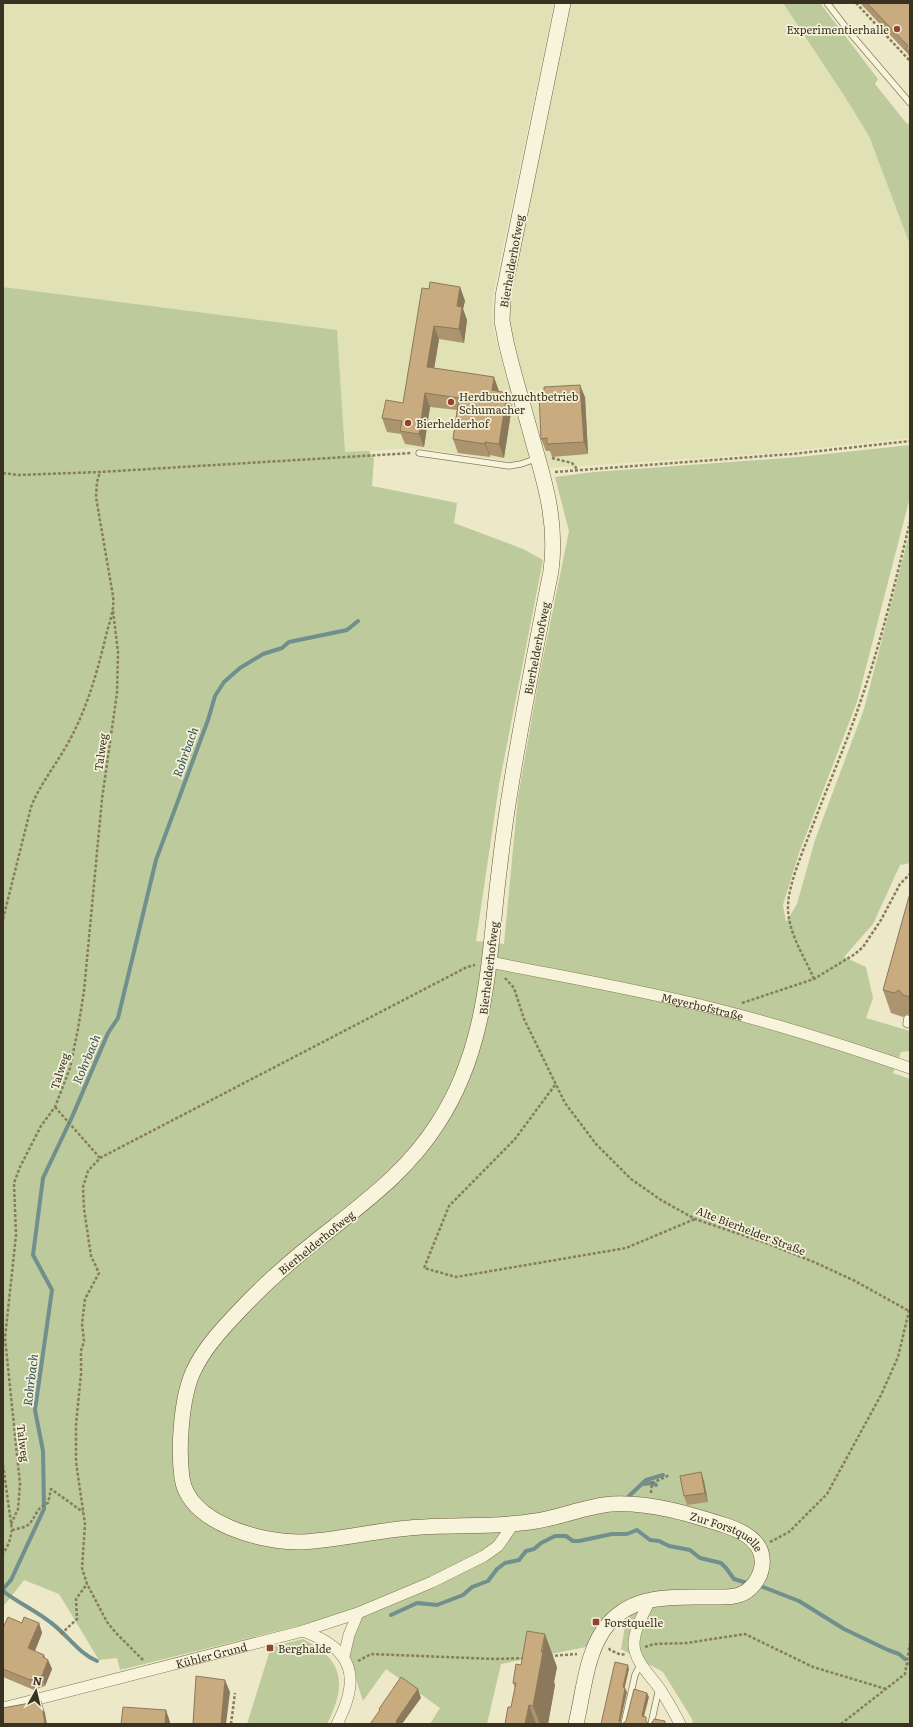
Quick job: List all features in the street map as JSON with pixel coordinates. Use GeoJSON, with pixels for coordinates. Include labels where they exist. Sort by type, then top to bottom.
{"type":"FeatureCollection","features":[{"type":"Feature","properties":{"kind":"street","name":"Bierhelderhofweg"},"geometry":{"type":"LineString","coordinates":[[514,1523],[409,1528],[305,1542],[279,1541],[237,1530],[206,1515],[192,1502],[187,1493],[182,1471],[182,1423],[184,1405],[190,1382],[200,1359],[223,1328],[257,1292],[301,1253],[391,1181],[413,1158],[429,1137],[460,1084],[471,1055],[482,1015],[490,962],[497,886],[515,758],[552,562],[553,527],[552,512],[542,473],[544,456],[506,342],[502,307],[504,287],[563,3]]}},
{"type":"Feature","properties":{"kind":"street","name":"Meyerhofstraße"},"geometry":{"type":"LineString","coordinates":[[490,962],[650,994],[730,1013],[843,1045],[910,1068]]}},
{"type":"Feature","properties":{"kind":"street","name":"Zur Forstquelle"},"geometry":{"type":"LineString","coordinates":[[514,1523],[541,1520],[602,1505],[627,1504],[650,1506],[672,1510],[730,1527],[747,1535],[758,1545],[762,1557],[760,1574],[751,1588],[742,1594],[734,1596],[650,1600],[634,1605],[615,1617],[604,1630],[592,1653],[576,1724]]}},
{"type":"Feature","properties":{"kind":"street","name":"Kühler Grund"},"geometry":{"type":"LineString","coordinates":[[3,1708],[303,1631],[358,1613],[432,1582],[484,1556],[498,1546],[514,1523]]}},
{"type":"Feature","properties":{"kind":"street"},"geometry":{"type":"LineString","coordinates":[[650,1600],[635,1636],[634,1643],[638,1657],[659,1687],[680,1724]]}},
{"type":"Feature","properties":{"kind":"street"},"geometry":{"type":"LineString","coordinates":[[337,1724],[350,1691],[349,1674],[344,1656],[349,1635],[358,1613]]}},
{"type":"Feature","properties":{"kind":"street"},"geometry":{"type":"LineString","coordinates":[[303,1631],[326,1641],[344,1656]]}},
{"type":"Feature","properties":{"kind":"lane"},"geometry":{"type":"LineString","coordinates":[[827,3],[851,34],[910,103]]}},
{"type":"Feature","properties":{"kind":"lane"},"geometry":{"type":"LineString","coordinates":[[419,453],[509,466],[544,456]]}},
{"type":"Feature","properties":{"kind":"lane"},"geometry":{"type":"LineString","coordinates":[[907,1018],[906,1024],[910,1025]]}},
{"type":"Feature","properties":{"kind":"lane"},"geometry":{"type":"LineString","coordinates":[[624,1724],[638,1657]]}},
{"type":"Feature","properties":{"kind":"lane"},"geometry":{"type":"LineString","coordinates":[[651,1724],[659,1687]]}},
{"type":"Feature","properties":{"kind":"path"},"geometry":{"type":"LineString","coordinates":[[856,3],[910,61]]}},
{"type":"Feature","properties":{"kind":"path"},"geometry":{"type":"LineString","coordinates":[[542,473],[578,469],[706,461],[910,441]]}},
{"type":"Feature","properties":{"kind":"path"},"geometry":{"type":"LineString","coordinates":[[3,473],[18,475],[100,472],[419,453]]}},
{"type":"Feature","properties":{"kind":"path"},"geometry":{"type":"LineString","coordinates":[[544,456],[572,463],[578,469]]}},
{"type":"Feature","properties":{"kind":"path"},"geometry":{"type":"LineString","coordinates":[[3,919],[32,807],[38,790],[67,744],[80,720],[98,670],[113,611],[113,596],[96,497],[97,482],[100,472]]}},
{"type":"Feature","properties":{"kind":"path"},"geometry":{"type":"LineString","coordinates":[[814,979],[795,937],[788,909],[789,896],[804,846],[864,694],[910,522]]}},
{"type":"Feature","properties":{"kind":"path","name":"Talweg"},"geometry":{"type":"LineString","coordinates":[[11,1524],[18,1509],[20,1484],[5,1338],[16,1235],[14,1183],[20,1167],[41,1126],[54,1107],[70,1068],[84,991],[102,799],[117,693],[118,652],[113,611]]}},
{"type":"Feature","properties":{"kind":"path"},"geometry":{"type":"LineString","coordinates":[[730,1013],[743,1003],[814,979],[848,959],[863,947],[888,909],[900,884],[910,874]]}},
{"type":"Feature","properties":{"kind":"path"},"geometry":{"type":"LineString","coordinates":[[154,1670],[107,1622],[87,1584],[82,1568],[85,1524],[76,1455],[76,1425],[84,1341],[82,1324],[85,1299],[98,1273],[91,1256],[84,1209],[83,1187],[88,1172],[100,1158],[467,967],[490,962]]}},
{"type":"Feature","properties":{"kind":"path","name":"Alte Bierhelder Straße"},"geometry":{"type":"LineString","coordinates":[[490,962],[514,988],[524,1019],[555,1085],[578,1121],[596,1144],[631,1179],[661,1200],[695,1218],[814,1262],[855,1281],[910,1311]]}},
{"type":"Feature","properties":{"kind":"path"},"geometry":{"type":"LineString","coordinates":[[555,1085],[514,1139],[449,1206],[424,1268],[456,1277],[626,1248],[695,1218]]}},
{"type":"Feature","properties":{"kind":"path"},"geometry":{"type":"LineString","coordinates":[[54,1107],[100,1158]]}},
{"type":"Feature","properties":{"kind":"path"},"geometry":{"type":"LineString","coordinates":[[758,1545],[775,1540],[789,1532],[827,1494],[881,1396],[898,1356],[910,1311]]}},
{"type":"Feature","properties":{"kind":"path"},"geometry":{"type":"LineString","coordinates":[[3,1465],[12,1530],[9,1543],[3,1554]]}},
{"type":"Feature","properties":{"kind":"path"},"geometry":{"type":"LineString","coordinates":[[650,1506],[652,1483],[670,1475]]}},
{"type":"Feature","properties":{"kind":"path"},"geometry":{"type":"LineString","coordinates":[[12,1530],[27,1526],[42,1506],[48,1503],[51,1489],[84,1512]]}},
{"type":"Feature","properties":{"kind":"path"},"geometry":{"type":"LineString","coordinates":[[62,1634],[77,1619],[76,1599],[87,1584]]}},
{"type":"Feature","properties":{"kind":"path"},"geometry":{"type":"LineString","coordinates":[[592,1653],[608,1644],[610,1650],[621,1655],[638,1657],[654,1644],[687,1644],[745,1634],[813,1667],[886,1689]]}},
{"type":"Feature","properties":{"kind":"path"},"geometry":{"type":"LineString","coordinates":[[841,1724],[905,1674],[909,1660],[910,1643]]}},
{"type":"Feature","properties":{"kind":"path"},"geometry":{"type":"LineString","coordinates":[[358,1661],[371,1654],[495,1659],[525,1658]]}},
{"type":"Feature","properties":{"kind":"path"},"geometry":{"type":"LineString","coordinates":[[549,1656],[567,1655]]}},
{"type":"Feature","properties":{"kind":"path"},"geometry":{"type":"LineString","coordinates":[[231,1724],[235,1693]]}},
{"type":"Feature","properties":{"kind":"green space"},"geometry":{"type":"Polygon","coordinates":[[[3,3],[554,3],[493,295],[492,314],[494,333],[507,380],[522,375],[509,321],[509,305],[569,3],[783,3],[869,136],[910,245],[910,438],[765,454],[548,468],[425,449],[407,448],[345,453],[337,330],[3,287],[3,3]]]}},
{"type":"Feature","properties":{"kind":"green space"},"geometry":{"type":"Polygon","coordinates":[[[783,3],[820,3],[878,79],[875,84],[907,124],[910,122],[910,245],[869,136],[783,3]]]}},
{"type":"Feature","properties":{"kind":"green space"},"geometry":{"type":"Polygon","coordinates":[[[3,287],[337,330],[345,452],[369,451],[374,459],[372,486],[457,503],[454,523],[523,549],[543,560],[499,785],[476,941],[504,944],[518,797],[538,683],[569,531],[555,477],[594,472],[799,457],[910,445],[910,497],[857,702],[799,853],[783,905],[786,922],[797,904],[815,840],[864,709],[910,531],[910,863],[900,865],[873,924],[844,957],[866,967],[873,998],[866,1018],[910,1031],[910,1051],[901,1052],[893,1073],[910,1079],[910,1724],[693,1724],[692,1719],[663,1672],[621,1649],[626,1620],[586,1647],[501,1664],[487,1724],[430,1724],[440,1708],[386,1669],[363,1701],[348,1655],[360,1616],[329,1618],[120,1670],[117,1658],[99,1660],[59,1594],[24,1580],[3,1607],[3,287]]]}},
{"type":"Feature","properties":{"kind":"green space"},"geometry":{"type":"Polygon","coordinates":[[[303,1639],[317,1647],[327,1656],[334,1665],[338,1674],[339,1685],[337,1697],[327,1724],[247,1724],[271,1647],[303,1639]]]}},
{"type":"Feature","properties":{"kind":"building","name":"Experimentierhalle"},"geometry":{"type":"Polygon","coordinates":[[[867,3],[910,3],[910,53],[906,48],[908,46],[867,3]]]}},
{"type":"Feature","properties":{"kind":"building"},"geometry":{"type":"Polygon","coordinates":[[[430,282],[460,287],[457,306],[462,307],[459,329],[434,326],[427,367],[494,377],[492,390],[507,393],[499,444],[485,442],[485,444],[453,439],[459,398],[425,393],[419,434],[400,431],[402,421],[382,418],[386,400],[403,403],[422,288],[429,289],[430,282]]]}},
{"type":"Feature","properties":{"kind":"building"},"geometry":{"type":"Polygon","coordinates":[[[580,385],[584,442],[547,444],[547,438],[541,439],[539,394],[544,394],[544,387],[580,385]]]}},
{"type":"Feature","properties":{"kind":"building"},"geometry":{"type":"Polygon","coordinates":[[[910,893],[910,997],[903,995],[899,990],[894,993],[883,990],[910,893]]]}},
{"type":"Feature","properties":{"kind":"building"},"geometry":{"type":"Polygon","coordinates":[[[701,1472],[705,1493],[684,1496],[680,1476],[701,1472]]]}},
{"type":"Feature","properties":{"kind":"building"},"geometry":{"type":"Polygon","coordinates":[[[8,1617],[22,1623],[24,1617],[39,1623],[28,1648],[44,1655],[43,1657],[48,1660],[42,1676],[30,1680],[3,1669],[3,1628],[8,1617]]]}},
{"type":"Feature","properties":{"kind":"building"},"geometry":{"type":"Polygon","coordinates":[[[527,1631],[545,1634],[533,1706],[529,1705],[525,1724],[505,1724],[508,1707],[511,1707],[516,1683],[513,1683],[516,1664],[521,1665],[527,1631]]]}},
{"type":"Feature","properties":{"kind":"building"},"geometry":{"type":"Polygon","coordinates":[[[615,1662],[628,1665],[623,1687],[625,1688],[619,1721],[622,1724],[601,1724],[615,1662]]]}},
{"type":"Feature","properties":{"kind":"building"},"geometry":{"type":"Polygon","coordinates":[[[196,1676],[225,1680],[221,1724],[193,1724],[196,1676]]]}},
{"type":"Feature","properties":{"kind":"building"},"geometry":{"type":"Polygon","coordinates":[[[401,1677],[418,1689],[396,1721],[396,1724],[370,1724],[380,1710],[379,1709],[401,1677]]]}},
{"type":"Feature","properties":{"kind":"building"},"geometry":{"type":"Polygon","coordinates":[[[634,1689],[647,1693],[642,1716],[646,1717],[646,1721],[649,1724],[622,1724],[626,1721],[634,1689]]]}},
{"type":"Feature","properties":{"kind":"building"},"geometry":{"type":"Polygon","coordinates":[[[41,1701],[45,1723],[3,1724],[3,1708],[41,1701]]]}},
{"type":"Feature","properties":{"kind":"building"},"geometry":{"type":"Polygon","coordinates":[[[123,1707],[166,1710],[165,1724],[121,1724],[123,1707]]]}},
{"type":"Feature","properties":{"kind":"building"},"geometry":{"type":"Polygon","coordinates":[[[654,1719],[665,1721],[665,1724],[649,1724],[652,1723],[654,1719]]]}},
{"type":"Feature","properties":{"kind":"waterway","name":"Rohrbach"},"geometry":{"type":"LineString","coordinates":[[3,1589],[11,1580],[44,1509],[43,1451],[35,1410],[52,1290],[33,1255],[43,1178],[72,1117],[108,1033],[118,1018],[156,860],[208,720],[215,696],[224,682],[240,668],[263,654],[282,648],[289,642],[347,630],[358,621]]}},
{"type":"Feature","properties":{"kind":"waterway"},"geometry":{"type":"LineString","coordinates":[[628,1497],[646,1480],[663,1475]]}},
{"type":"Feature","properties":{"kind":"waterway"},"geometry":{"type":"LineString","coordinates":[[643,1484],[652,1483],[656,1485]]}},
{"type":"Feature","properties":{"kind":"waterway"},"geometry":{"type":"LineString","coordinates":[[391,1615],[417,1603],[437,1605],[463,1595],[472,1587],[488,1581],[497,1569],[505,1563],[519,1560],[526,1551],[534,1549],[541,1543],[555,1536],[566,1536],[573,1541],[579,1541],[612,1534],[627,1534],[637,1530],[650,1540],[659,1541],[669,1546],[690,1550],[700,1558],[721,1563],[734,1579],[747,1583]]}},
{"type":"Feature","properties":{"kind":"waterway"},"geometry":{"type":"LineString","coordinates":[[763,1587],[799,1601],[844,1629],[899,1654],[905,1659]]}},
{"type":"Feature","properties":{"kind":"waterway"},"geometry":{"type":"LineString","coordinates":[[3,1591],[44,1618],[90,1658],[97,1661]]}},
{"type":"Feature","properties":{"kind":"place","name":"Experimentierhalle"},"geometry":{"type":"Point","coordinates":[897,29]}},
{"type":"Feature","properties":{"kind":"place","name":"Herdbuchzuchtbetrieb Schumacher"},"geometry":{"type":"Point","coordinates":[451,402]}},
{"type":"Feature","properties":{"kind":"place","name":"Bierhelderhof"},"geometry":{"type":"Point","coordinates":[408,423]}},
{"type":"Feature","properties":{"kind":"place","name":"Forstquelle"},"geometry":{"type":"Point","coordinates":[596,1622]}},
{"type":"Feature","properties":{"kind":"place","name":"Berghalde"},"geometry":{"type":"Point","coordinates":[270,1648]}}]}
